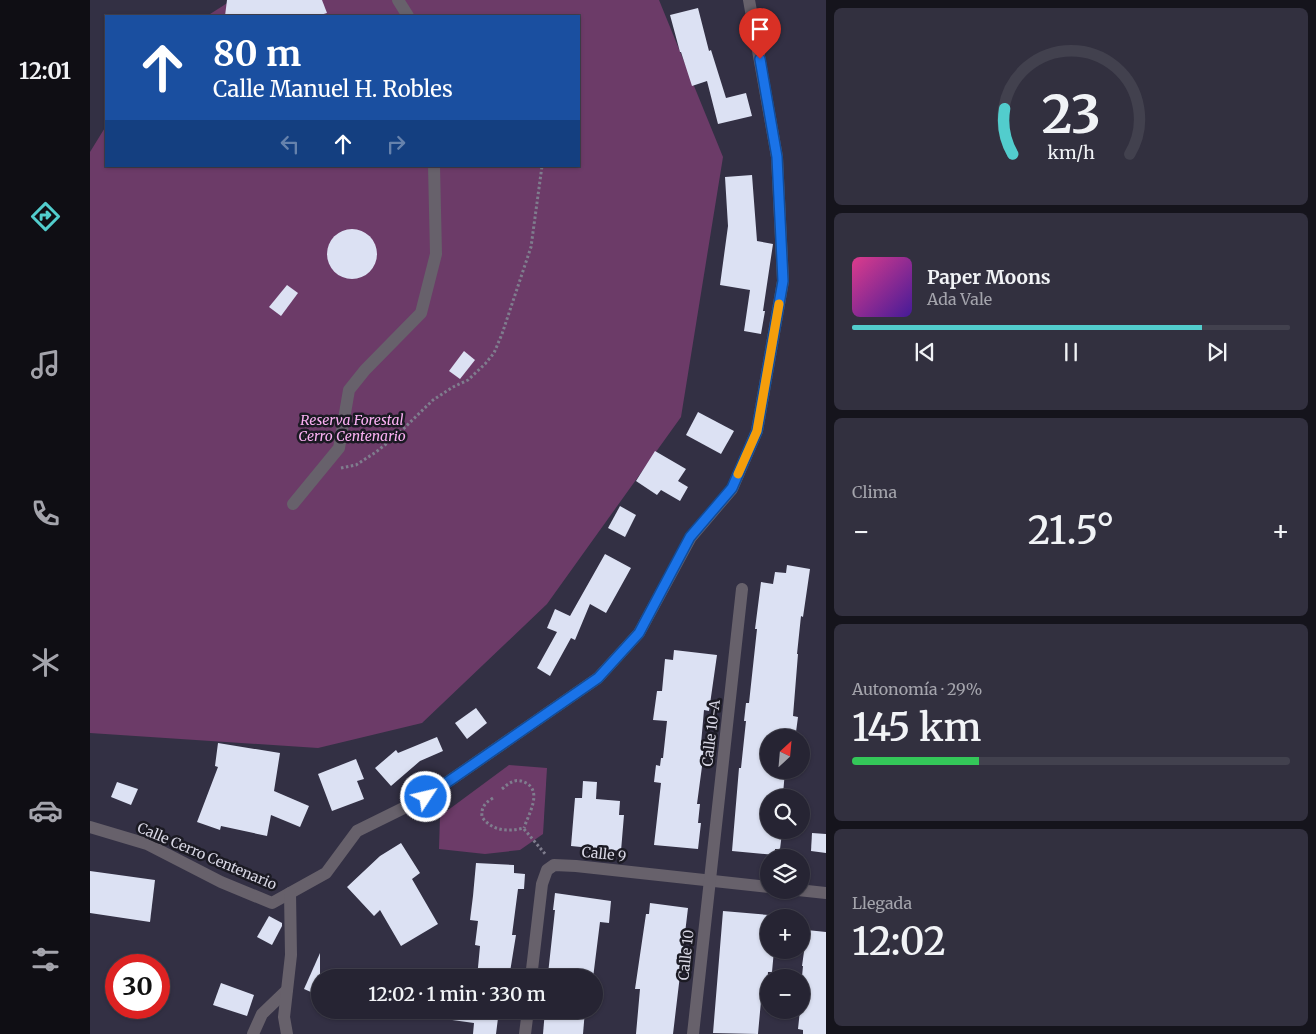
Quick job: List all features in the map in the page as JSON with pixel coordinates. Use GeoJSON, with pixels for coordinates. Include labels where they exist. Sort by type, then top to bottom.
{"type":"FeatureCollection","features":[{"type":"Feature","properties":{"kind":"street"},"geometry":{"type":"LineString","coordinates":[[398,0],[407,15]]}},
{"type":"Feature","properties":{"kind":"street","name":"Calle Cerro Centenario"},"geometry":{"type":"LineString","coordinates":[[90,827],[147,844],[221,882],[272,904],[326,873],[357,831],[426,797],[598,678],[639,633],[690,537],[732,488],[757,431],[783,281],[777,157],[749,0]]}},
{"type":"Feature","properties":{"kind":"street"},"geometry":{"type":"LineString","coordinates":[[293,504],[339,448],[349,390],[365,370],[421,313],[436,254],[434,167]]}},
{"type":"Feature","properties":{"kind":"street","name":"Calle 10-A"},"geometry":{"type":"LineString","coordinates":[[709,880],[742,590]]}},
{"type":"Feature","properties":{"kind":"street"},"geometry":{"type":"LineString","coordinates":[[532,969],[542,884],[547,870],[554,865]]}},
{"type":"Feature","properties":{"kind":"street","name":"Calle 9"},"geometry":{"type":"LineString","coordinates":[[554,865],[760,886]]}},
{"type":"Feature","properties":{"kind":"street","name":"Calle 10"},"geometry":{"type":"LineString","coordinates":[[693,1034],[709,880]]}},
{"type":"Feature","properties":{"kind":"street"},"geometry":{"type":"LineString","coordinates":[[810,891],[826,893]]}},
{"type":"Feature","properties":{"kind":"street"},"geometry":{"type":"LineString","coordinates":[[287,1034],[284,1017],[291,954],[290,894]]}},
{"type":"Feature","properties":{"kind":"street"},"geometry":{"type":"LineString","coordinates":[[254,1034],[262,1014],[287,990]]}},
{"type":"Feature","properties":{"kind":"street"},"geometry":{"type":"LineString","coordinates":[[526,1034],[527,1019]]}},
{"type":"Feature","properties":{"kind":"path"},"geometry":{"type":"LineString","coordinates":[[321,470],[333,470],[356,465],[365,460],[396,436],[433,400],[468,380],[494,353],[531,247],[542,167]]}},
{"type":"Feature","properties":{"kind":"path"},"geometry":{"type":"LineString","coordinates":[[502,789],[515,780],[523,781],[531,787],[534,801],[524,828]]}},
{"type":"Feature","properties":{"kind":"path"},"geometry":{"type":"LineString","coordinates":[[493,798],[484,804],[482,808],[482,817],[485,821],[499,829],[524,828]]}},
{"type":"Feature","properties":{"kind":"path"},"geometry":{"type":"LineString","coordinates":[[524,828],[554,865]]}},
{"type":"Feature","properties":{"kind":"green space","name":"Reserva Forestal Cerro Centenario"},"geometry":{"type":"Polygon","coordinates":[[[232,0],[659,0],[723,157],[681,417],[547,604],[422,723],[318,748],[90,733],[90,152],[105,128],[105,167],[580,167],[580,15],[209,15],[232,0]]]}},
{"type":"Feature","properties":{"kind":"green space"},"geometry":{"type":"Polygon","coordinates":[[[509,765],[547,768],[543,834],[520,850],[485,854],[439,849],[440,816],[509,765]]]}},
{"type":"Feature","properties":{"kind":"building"},"geometry":{"type":"Polygon","coordinates":[[[227,0],[322,0],[327,13],[320,15],[225,15],[227,0]]]}},
{"type":"Feature","properties":{"kind":"building"},"geometry":{"type":"Polygon","coordinates":[[[698,8],[709,51],[711,50],[726,98],[746,93],[752,116],[718,124],[707,81],[692,86],[670,15],[698,8]]]}},
{"type":"Feature","properties":{"kind":"building"},"geometry":{"type":"Polygon","coordinates":[[[752,175],[757,241],[773,244],[761,334],[744,331],[750,290],[720,285],[728,226],[725,177],[752,175]]]}},
{"type":"Feature","properties":{"kind":"building"},"geometry":{"type":"Polygon","coordinates":[[[347,229],[357,229],[370,236],[377,249],[377,259],[370,272],[357,279],[347,279],[338,275],[331,268],[327,259],[327,249],[331,240],[338,233],[347,229]]]}},
{"type":"Feature","properties":{"kind":"building"},"geometry":{"type":"Polygon","coordinates":[[[287,285],[298,293],[281,316],[269,307],[287,285]]]}},
{"type":"Feature","properties":{"kind":"building"},"geometry":{"type":"Polygon","coordinates":[[[464,351],[475,360],[460,379],[449,371],[464,351]]]}},
{"type":"Feature","properties":{"kind":"building"},"geometry":{"type":"Polygon","coordinates":[[[698,412],[734,431],[721,454],[686,435],[698,412]]]}},
{"type":"Feature","properties":{"kind":"building"},"geometry":{"type":"Polygon","coordinates":[[[655,451],[686,469],[678,481],[688,487],[680,501],[661,490],[657,495],[636,481],[655,451]]]}},
{"type":"Feature","properties":{"kind":"building"},"geometry":{"type":"Polygon","coordinates":[[[620,506],[636,515],[625,537],[608,528],[620,506]]]}},
{"type":"Feature","properties":{"kind":"building"},"geometry":{"type":"Polygon","coordinates":[[[605,554],[631,568],[606,613],[590,604],[575,640],[571,638],[550,676],[537,668],[557,632],[547,628],[555,609],[570,616],[605,554]]]}},
{"type":"Feature","properties":{"kind":"building"},"geometry":{"type":"Polygon","coordinates":[[[787,565],[810,569],[803,617],[801,616],[797,654],[793,716],[798,717],[796,729],[760,729],[760,779],[784,779],[783,789],[760,789],[760,839],[781,839],[780,849],[760,849],[760,854],[732,851],[739,768],[741,768],[746,721],[744,721],[746,703],[749,703],[761,582],[773,584],[775,572],[786,573],[787,565]]]}},
{"type":"Feature","properties":{"kind":"building"},"geometry":{"type":"Polygon","coordinates":[[[674,650],[717,655],[709,711],[704,710],[701,744],[705,744],[697,804],[700,804],[698,823],[701,823],[698,849],[654,845],[661,783],[654,782],[656,765],[660,766],[661,758],[663,758],[667,721],[653,720],[657,691],[662,691],[665,659],[673,660],[674,650]]]}},
{"type":"Feature","properties":{"kind":"building"},"geometry":{"type":"Polygon","coordinates":[[[476,708],[487,723],[467,739],[455,723],[476,708]]]}},
{"type":"Feature","properties":{"kind":"building"},"geometry":{"type":"Polygon","coordinates":[[[437,737],[443,751],[420,761],[391,786],[375,768],[396,750],[398,753],[437,737]]]}},
{"type":"Feature","properties":{"kind":"building"},"geometry":{"type":"Polygon","coordinates":[[[218,743],[280,753],[274,791],[309,806],[300,827],[271,815],[267,836],[221,826],[220,830],[197,822],[218,767],[215,766],[218,743]]]}},
{"type":"Feature","properties":{"kind":"building"},"geometry":{"type":"Polygon","coordinates":[[[356,759],[364,779],[357,781],[364,799],[332,811],[318,774],[356,759]]]}},
{"type":"Feature","properties":{"kind":"building"},"geometry":{"type":"Polygon","coordinates":[[[583,781],[597,782],[596,799],[620,801],[619,815],[624,815],[621,851],[571,846],[575,798],[582,798],[583,781]]]}},
{"type":"Feature","properties":{"kind":"building"},"geometry":{"type":"Polygon","coordinates":[[[117,782],[138,789],[131,805],[111,797],[117,782]]]}},
{"type":"Feature","properties":{"kind":"building"},"geometry":{"type":"Polygon","coordinates":[[[812,833],[826,834],[826,853],[811,851],[812,833]]]}},
{"type":"Feature","properties":{"kind":"building"},"geometry":{"type":"Polygon","coordinates":[[[401,843],[420,873],[412,879],[438,924],[401,946],[380,910],[374,916],[347,887],[380,856],[401,843]]]}},
{"type":"Feature","properties":{"kind":"building"},"geometry":{"type":"Polygon","coordinates":[[[476,863],[514,865],[514,873],[525,874],[524,889],[518,889],[512,935],[516,935],[510,969],[478,969],[480,946],[475,945],[478,921],[470,920],[476,863]]]}},
{"type":"Feature","properties":{"kind":"building"},"geometry":{"type":"Polygon","coordinates":[[[90,871],[155,880],[150,922],[90,913],[90,871]]]}},
{"type":"Feature","properties":{"kind":"building"},"geometry":{"type":"Polygon","coordinates":[[[555,893],[611,901],[609,923],[600,922],[594,969],[549,969],[555,910],[553,910],[555,893]]]}},
{"type":"Feature","properties":{"kind":"building"},"geometry":{"type":"Polygon","coordinates":[[[650,903],[688,908],[673,1034],[636,1034],[640,989],[635,989],[646,914],[649,914],[650,903]]]}},
{"type":"Feature","properties":{"kind":"building"},"geometry":{"type":"Polygon","coordinates":[[[723,911],[760,914],[760,959],[773,959],[772,969],[760,969],[758,1034],[713,1033],[723,911]]]}},
{"type":"Feature","properties":{"kind":"building"},"geometry":{"type":"Polygon","coordinates":[[[269,916],[282,923],[272,945],[257,937],[269,916]]]}},
{"type":"Feature","properties":{"kind":"building"},"geometry":{"type":"Polygon","coordinates":[[[810,930],[826,932],[826,1034],[803,1034],[803,1030],[798,1029],[799,1019],[810,1019],[810,969],[803,969],[803,959],[810,959],[810,930]]]}},
{"type":"Feature","properties":{"kind":"building"},"geometry":{"type":"Polygon","coordinates":[[[320,953],[320,969],[313,969],[320,953]]]}},
{"type":"Feature","properties":{"kind":"building"},"geometry":{"type":"Polygon","coordinates":[[[311,973],[311,992],[304,989],[311,973]]]}},
{"type":"Feature","properties":{"kind":"building"},"geometry":{"type":"Polygon","coordinates":[[[221,983],[254,995],[247,1016],[213,1005],[221,983]]]}},
{"type":"Feature","properties":{"kind":"building"},"geometry":{"type":"Polygon","coordinates":[[[445,1019],[498,1019],[496,1034],[473,1034],[474,1023],[445,1019]]]}},
{"type":"Feature","properties":{"kind":"building"},"geometry":{"type":"Polygon","coordinates":[[[544,1019],[584,1019],[583,1034],[543,1034],[544,1019]]]}},
{"type":"Feature","properties":{"kind":"slow traffic"},"geometry":{"type":"LineString","coordinates":[[738,474],[757,431],[779,304]]}},
{"type":"Feature","properties":{"kind":"route"},"geometry":{"type":"LineString","coordinates":[[426,797],[598,678],[639,633],[690,537],[732,488],[757,431],[783,281],[777,157],[760,59]]}}]}
